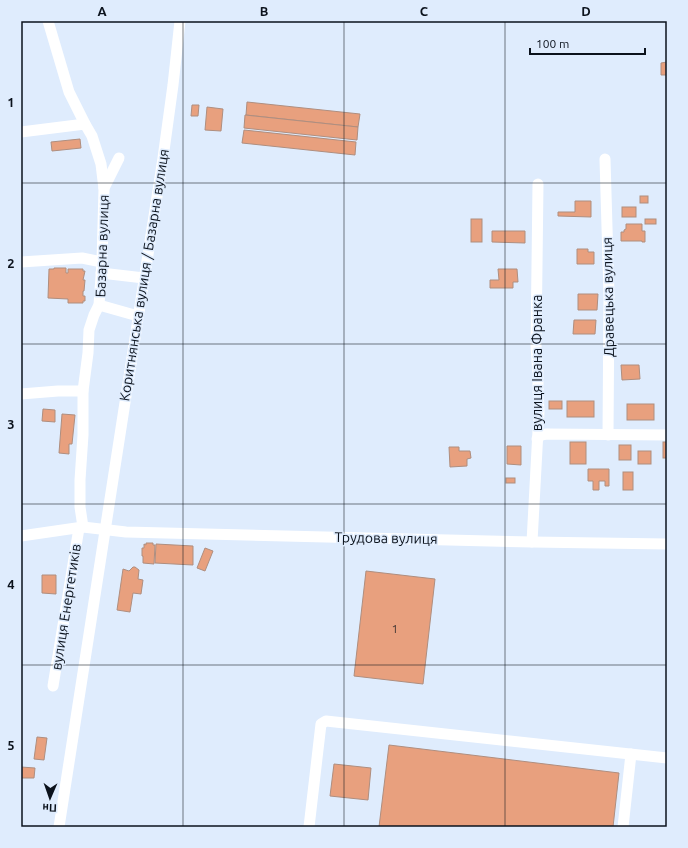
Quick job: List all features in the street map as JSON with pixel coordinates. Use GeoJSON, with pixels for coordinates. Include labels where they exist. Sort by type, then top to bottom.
{"type":"FeatureCollection","features":[{"type":"Feature","properties":{"kind":"street","name":"Базарна вулиця"},"geometry":{"type":"LineString","coordinates":[[48,21],[69,92],[92,136],[101,164],[104,189],[99,305],[89,330],[88,353],[83,391],[83,435],[80,480],[81,527]]}},
{"type":"Feature","properties":{"kind":"street","name":"Коритнянська вулиця / Базарна вулиця"},"geometry":{"type":"LineString","coordinates":[[59,827],[173,86],[180,21]]}},
{"type":"Feature","properties":{"kind":"street"},"geometry":{"type":"LineString","coordinates":[[21,132],[85,124]]}},
{"type":"Feature","properties":{"kind":"street"},"geometry":{"type":"LineString","coordinates":[[104,189],[119,158]]}},
{"type":"Feature","properties":{"kind":"street","name":"Дравецька вулиця"},"geometry":{"type":"LineString","coordinates":[[605,159],[609,295],[608,435]]}},
{"type":"Feature","properties":{"kind":"street","name":"вулиця Івана Франка"},"geometry":{"type":"LineString","coordinates":[[532,542],[539,412],[536,346],[538,184]]}},
{"type":"Feature","properties":{"kind":"street"},"geometry":{"type":"LineString","coordinates":[[21,262],[82,258],[101,267],[144,278]]}},
{"type":"Feature","properties":{"kind":"street"},"geometry":{"type":"LineString","coordinates":[[99,305],[138,316]]}},
{"type":"Feature","properties":{"kind":"street"},"geometry":{"type":"LineString","coordinates":[[21,394],[58,391],[83,391]]}},
{"type":"Feature","properties":{"kind":"street"},"geometry":{"type":"LineString","coordinates":[[537,439],[541,435],[547,434],[667,435]]}},
{"type":"Feature","properties":{"kind":"street","name":"Трудова вулиця"},"geometry":{"type":"LineString","coordinates":[[21,536],[81,527],[126,532],[667,544]]}},
{"type":"Feature","properties":{"kind":"street","name":"вулиця Енергетиків"},"geometry":{"type":"LineString","coordinates":[[54,686],[81,527]]}},
{"type":"Feature","properties":{"kind":"street"},"geometry":{"type":"LineString","coordinates":[[309,827],[321,724],[326,721],[667,758]]}},
{"type":"Feature","properties":{"kind":"street"},"geometry":{"type":"LineString","coordinates":[[623,827],[631,754]]}},
{"type":"Feature","properties":{"kind":"building"},"geometry":{"type":"Polygon","coordinates":[[[667,62],[667,75],[661,75],[661,63],[667,62]]]}},
{"type":"Feature","properties":{"kind":"building"},"geometry":{"type":"Polygon","coordinates":[[[247,102],[360,114],[358,127],[246,115],[247,102]]]}},
{"type":"Feature","properties":{"kind":"building"},"geometry":{"type":"Polygon","coordinates":[[[192,105],[199,105],[198,116],[191,116],[192,105]]]}},
{"type":"Feature","properties":{"kind":"building"},"geometry":{"type":"Polygon","coordinates":[[[207,107],[223,109],[221,131],[205,130],[207,107]]]}},
{"type":"Feature","properties":{"kind":"building"},"geometry":{"type":"Polygon","coordinates":[[[245,115],[358,127],[357,140],[244,128],[245,115]]]}},
{"type":"Feature","properties":{"kind":"building"},"geometry":{"type":"Polygon","coordinates":[[[244,130],[356,142],[355,155],[242,143],[244,130]]]}},
{"type":"Feature","properties":{"kind":"building"},"geometry":{"type":"Polygon","coordinates":[[[80,139],[81,148],[52,151],[51,142],[80,139]]]}},
{"type":"Feature","properties":{"kind":"building"},"geometry":{"type":"Polygon","coordinates":[[[640,196],[648,196],[648,203],[640,203],[640,196]]]}},
{"type":"Feature","properties":{"kind":"building"},"geometry":{"type":"Polygon","coordinates":[[[575,201],[591,201],[591,217],[558,216],[558,212],[575,212],[575,201]]]}},
{"type":"Feature","properties":{"kind":"building"},"geometry":{"type":"Polygon","coordinates":[[[622,207],[636,207],[636,217],[622,217],[622,207]]]}},
{"type":"Feature","properties":{"kind":"building"},"geometry":{"type":"Polygon","coordinates":[[[471,219],[482,219],[482,242],[471,242],[471,219]]]}},
{"type":"Feature","properties":{"kind":"building"},"geometry":{"type":"Polygon","coordinates":[[[645,219],[656,219],[656,224],[645,224],[645,219]]]}},
{"type":"Feature","properties":{"kind":"building"},"geometry":{"type":"Polygon","coordinates":[[[626,224],[642,224],[642,231],[645,231],[645,242],[621,241],[621,232],[624,232],[626,229],[626,224]]]}},
{"type":"Feature","properties":{"kind":"building"},"geometry":{"type":"Polygon","coordinates":[[[492,231],[525,231],[525,243],[492,242],[492,231]]]}},
{"type":"Feature","properties":{"kind":"building"},"geometry":{"type":"Polygon","coordinates":[[[577,249],[588,249],[588,252],[594,252],[594,264],[577,264],[577,249]]]}},
{"type":"Feature","properties":{"kind":"building"},"geometry":{"type":"Polygon","coordinates":[[[66,268],[66,273],[68,273],[68,269],[83,269],[83,271],[85,271],[83,280],[85,280],[83,296],[85,296],[85,301],[83,301],[83,303],[68,303],[68,299],[48,298],[49,269],[66,268]]]}},
{"type":"Feature","properties":{"kind":"building"},"geometry":{"type":"Polygon","coordinates":[[[498,269],[517,269],[518,282],[513,282],[513,288],[490,288],[490,280],[499,280],[498,269]]]}},
{"type":"Feature","properties":{"kind":"building"},"geometry":{"type":"Polygon","coordinates":[[[578,294],[598,294],[597,310],[578,310],[578,294]]]}},
{"type":"Feature","properties":{"kind":"building"},"geometry":{"type":"Polygon","coordinates":[[[574,320],[596,320],[595,334],[573,334],[574,320]]]}},
{"type":"Feature","properties":{"kind":"building"},"geometry":{"type":"Polygon","coordinates":[[[621,365],[639,365],[640,379],[622,380],[621,365]]]}},
{"type":"Feature","properties":{"kind":"building"},"geometry":{"type":"Polygon","coordinates":[[[549,401],[562,401],[562,409],[549,409],[549,401]]]}},
{"type":"Feature","properties":{"kind":"building"},"geometry":{"type":"Polygon","coordinates":[[[567,401],[594,401],[594,417],[567,417],[567,401]]]}},
{"type":"Feature","properties":{"kind":"building"},"geometry":{"type":"Polygon","coordinates":[[[627,404],[654,404],[654,420],[627,420],[627,404]]]}},
{"type":"Feature","properties":{"kind":"building"},"geometry":{"type":"Polygon","coordinates":[[[43,409],[55,410],[55,422],[42,421],[43,409]]]}},
{"type":"Feature","properties":{"kind":"building"},"geometry":{"type":"Polygon","coordinates":[[[62,414],[75,415],[72,444],[69,444],[69,454],[59,453],[62,414]]]}},
{"type":"Feature","properties":{"kind":"building"},"geometry":{"type":"Polygon","coordinates":[[[570,442],[586,442],[586,464],[570,464],[570,442]]]}},
{"type":"Feature","properties":{"kind":"building"},"geometry":{"type":"Polygon","coordinates":[[[663,442],[667,442],[667,458],[663,458],[663,442]]]}},
{"type":"Feature","properties":{"kind":"building"},"geometry":{"type":"Polygon","coordinates":[[[619,445],[631,445],[631,460],[619,460],[619,445]]]}},
{"type":"Feature","properties":{"kind":"building"},"geometry":{"type":"Polygon","coordinates":[[[507,446],[521,446],[521,465],[507,464],[507,446]]]}},
{"type":"Feature","properties":{"kind":"building"},"geometry":{"type":"Polygon","coordinates":[[[449,447],[459,447],[459,451],[470,451],[471,458],[467,459],[467,466],[450,467],[449,447]]]}},
{"type":"Feature","properties":{"kind":"building"},"geometry":{"type":"Polygon","coordinates":[[[638,451],[651,451],[651,464],[638,464],[638,451]]]}},
{"type":"Feature","properties":{"kind":"building"},"geometry":{"type":"Polygon","coordinates":[[[588,469],[609,469],[609,486],[605,486],[605,481],[599,481],[599,490],[593,490],[593,481],[588,481],[588,469]]]}},
{"type":"Feature","properties":{"kind":"building"},"geometry":{"type":"Polygon","coordinates":[[[623,472],[633,472],[633,490],[623,490],[623,472]]]}},
{"type":"Feature","properties":{"kind":"building"},"geometry":{"type":"Polygon","coordinates":[[[506,478],[515,478],[515,483],[506,483],[506,478]]]}},
{"type":"Feature","properties":{"kind":"building"},"geometry":{"type":"Polygon","coordinates":[[[146,543],[153,543],[153,545],[155,545],[154,564],[143,563],[142,548],[144,548],[144,544],[146,545],[146,543]]]}},
{"type":"Feature","properties":{"kind":"building"},"geometry":{"type":"Polygon","coordinates":[[[156,544],[193,546],[193,565],[155,563],[156,544]]]}},
{"type":"Feature","properties":{"kind":"building"},"geometry":{"type":"Polygon","coordinates":[[[205,548],[213,551],[205,571],[197,568],[205,548]]]}},
{"type":"Feature","properties":{"kind":"building"},"geometry":{"type":"Polygon","coordinates":[[[133,567],[139,570],[138,579],[143,580],[141,594],[133,593],[130,612],[117,610],[123,569],[129,571],[133,567]]]}},
{"type":"Feature","properties":{"kind":"building"},"geometry":{"type":"Polygon","coordinates":[[[366,571],[435,579],[423,684],[354,676],[366,571]]]}},
{"type":"Feature","properties":{"kind":"building"},"geometry":{"type":"Polygon","coordinates":[[[42,575],[56,575],[56,594],[42,593],[42,575]]]}},
{"type":"Feature","properties":{"kind":"building"},"geometry":{"type":"Polygon","coordinates":[[[37,737],[47,738],[44,760],[34,759],[37,737]]]}},
{"type":"Feature","properties":{"kind":"building"},"geometry":{"type":"Polygon","coordinates":[[[389,745],[619,773],[613,827],[379,827],[389,745]]]}},
{"type":"Feature","properties":{"kind":"building"},"geometry":{"type":"Polygon","coordinates":[[[334,764],[371,768],[368,800],[330,796],[334,764]]]}},
{"type":"Feature","properties":{"kind":"building"},"geometry":{"type":"Polygon","coordinates":[[[21,767],[35,768],[34,778],[21,778],[21,767]]]}}]}
